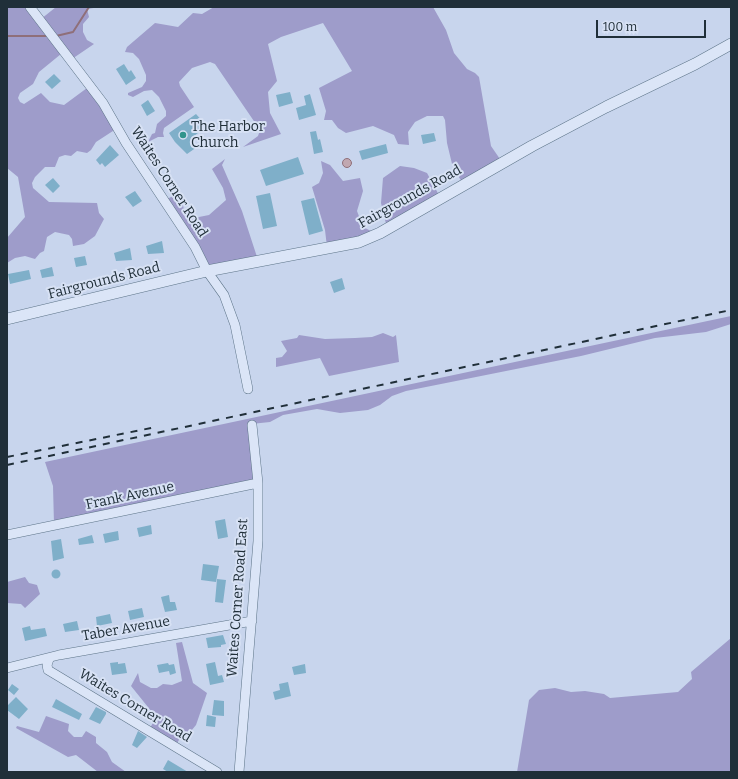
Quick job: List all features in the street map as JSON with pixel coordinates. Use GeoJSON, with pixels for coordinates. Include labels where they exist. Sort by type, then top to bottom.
{"type":"FeatureCollection","features":[{"type":"Feature","properties":{"kind":"street","name":"Waites Corner Road"},"geometry":{"type":"LineString","coordinates":[[30,7],[103,103],[126,143],[195,247],[207,271],[224,295],[238,336],[248,389]]}},
{"type":"Feature","properties":{"kind":"street","name":"Fairgrounds Road"},"geometry":{"type":"LineString","coordinates":[[7,319],[207,271],[344,246],[380,233],[532,146],[612,104],[695,64],[731,44]]}},
{"type":"Feature","properties":{"kind":"street","name":"Waites Corner Road East"},"geometry":{"type":"LineString","coordinates":[[239,772],[258,541],[258,483],[252,425]]}},
{"type":"Feature","properties":{"kind":"street","name":"Frank Avenue"},"geometry":{"type":"LineString","coordinates":[[7,535],[258,483]]}},
{"type":"Feature","properties":{"kind":"street","name":"Taber Avenue"},"geometry":{"type":"LineString","coordinates":[[7,668],[49,659],[59,655],[252,621]]}},
{"type":"Feature","properties":{"kind":"street","name":"Waites Corner Road"},"geometry":{"type":"LineString","coordinates":[[49,659],[47,665],[48,670],[53,674],[218,772]]}},
{"type":"Feature","properties":{"kind":"shaded area"},"geometry":{"type":"Polygon","coordinates":[[[7,7],[29,7],[41,19],[56,7],[100,7],[87,9],[89,17],[83,24],[83,32],[87,40],[94,44],[69,61],[61,54],[39,72],[33,84],[20,93],[18,98],[20,102],[24,104],[41,93],[50,102],[64,105],[87,88],[116,129],[96,142],[87,153],[77,151],[71,156],[65,155],[59,157],[55,167],[45,167],[35,177],[32,183],[33,188],[49,202],[97,203],[99,213],[104,219],[95,236],[84,244],[73,246],[72,239],[69,235],[55,232],[47,237],[44,251],[35,259],[25,256],[15,258],[7,263],[7,238],[25,217],[18,177],[7,168],[7,7]]]}},
{"type":"Feature","properties":{"kind":"shaded area"},"geometry":{"type":"Polygon","coordinates":[[[214,7],[433,7],[446,30],[454,53],[467,69],[479,77],[491,146],[502,162],[462,182],[453,168],[447,143],[445,120],[443,116],[427,116],[415,122],[408,132],[409,145],[398,144],[394,135],[373,126],[346,133],[338,128],[332,120],[324,120],[326,111],[319,88],[352,71],[323,23],[281,37],[268,44],[277,81],[268,92],[270,113],[281,134],[243,147],[258,136],[260,130],[215,64],[210,62],[192,68],[179,82],[180,86],[194,107],[164,128],[164,137],[158,137],[148,142],[152,134],[155,133],[157,124],[166,116],[166,111],[159,97],[152,90],[144,91],[133,97],[128,95],[128,93],[142,87],[146,81],[146,75],[139,59],[133,53],[125,52],[127,47],[155,23],[178,27],[193,13],[202,14],[214,7]]]}},
{"type":"Feature","properties":{"kind":"shaded area"},"geometry":{"type":"Polygon","coordinates":[[[225,159],[222,165],[242,211],[258,260],[211,269],[165,200],[173,196],[182,202],[185,213],[194,218],[209,215],[226,200],[223,188],[212,169],[225,159]]]}},
{"type":"Feature","properties":{"kind":"shaded area"},"geometry":{"type":"Polygon","coordinates":[[[345,159],[349,159],[351,163],[349,167],[345,167],[343,165],[343,161],[345,159]]]}},
{"type":"Feature","properties":{"kind":"shaded area"},"geometry":{"type":"Polygon","coordinates":[[[321,161],[330,165],[343,181],[360,178],[363,191],[357,211],[363,227],[376,234],[357,242],[327,247],[325,230],[312,187],[319,183],[323,173],[321,161]]]}},
{"type":"Feature","properties":{"kind":"shaded area"},"geometry":{"type":"Polygon","coordinates":[[[400,166],[414,168],[427,173],[440,197],[387,228],[381,203],[383,178],[400,166]]]}},
{"type":"Feature","properties":{"kind":"shaded area"},"geometry":{"type":"Polygon","coordinates":[[[731,316],[731,324],[706,332],[655,338],[581,356],[406,391],[392,396],[380,405],[368,410],[340,413],[317,409],[283,415],[270,422],[251,424],[258,480],[54,524],[53,486],[45,462],[731,316]]]}},
{"type":"Feature","properties":{"kind":"shaded area"},"geometry":{"type":"Polygon","coordinates":[[[383,333],[393,337],[396,335],[399,362],[329,376],[320,358],[276,367],[276,358],[282,357],[287,351],[281,341],[297,338],[299,335],[325,339],[372,337],[383,333]]]}},
{"type":"Feature","properties":{"kind":"shaded area"},"geometry":{"type":"Polygon","coordinates":[[[25,577],[29,583],[37,585],[40,594],[25,608],[21,604],[7,603],[7,582],[25,577]]]}},
{"type":"Feature","properties":{"kind":"shaded area"},"geometry":{"type":"Polygon","coordinates":[[[731,638],[731,772],[517,772],[529,700],[539,690],[555,688],[571,692],[585,691],[604,694],[610,698],[678,692],[692,679],[691,672],[731,638]]]}},
{"type":"Feature","properties":{"kind":"shaded area"},"geometry":{"type":"Polygon","coordinates":[[[182,642],[193,683],[207,693],[196,725],[191,731],[183,733],[176,745],[149,730],[156,717],[131,686],[138,673],[140,682],[151,688],[157,688],[163,684],[172,685],[182,681],[176,643],[182,642]]]}},
{"type":"Feature","properties":{"kind":"shaded area"},"geometry":{"type":"Polygon","coordinates":[[[46,716],[69,724],[68,731],[74,737],[82,737],[86,731],[96,737],[96,743],[107,752],[112,762],[126,772],[98,772],[76,755],[68,757],[16,728],[17,726],[39,732],[46,716]]]}},
{"type":"Feature","properties":{"kind":"building"},"geometry":{"type":"Polygon","coordinates":[[[124,64],[129,72],[131,70],[136,78],[126,85],[116,69],[124,64]]]}},
{"type":"Feature","properties":{"kind":"building"},"geometry":{"type":"Polygon","coordinates":[[[54,74],[61,81],[52,89],[45,82],[54,74]]]}},
{"type":"Feature","properties":{"kind":"building"},"geometry":{"type":"Polygon","coordinates":[[[290,92],[293,103],[279,107],[276,95],[290,92]]]}},
{"type":"Feature","properties":{"kind":"building"},"geometry":{"type":"Polygon","coordinates":[[[310,94],[316,115],[299,120],[296,108],[306,105],[304,96],[310,94]]]}},
{"type":"Feature","properties":{"kind":"building"},"geometry":{"type":"Polygon","coordinates":[[[148,100],[155,111],[147,116],[141,105],[148,100]]]}},
{"type":"Feature","properties":{"kind":"building","name":"The Harbor Church"},"geometry":{"type":"Polygon","coordinates":[[[196,114],[205,124],[203,125],[205,128],[191,138],[197,147],[187,154],[175,142],[169,133],[196,114]]]}},
{"type":"Feature","properties":{"kind":"building"},"geometry":{"type":"Polygon","coordinates":[[[316,131],[318,140],[320,139],[323,152],[314,154],[310,132],[316,131]]]}},
{"type":"Feature","properties":{"kind":"building"},"geometry":{"type":"Polygon","coordinates":[[[434,133],[436,141],[423,144],[421,135],[434,133]]]}},
{"type":"Feature","properties":{"kind":"building"},"geometry":{"type":"Polygon","coordinates":[[[386,144],[388,153],[362,160],[359,151],[386,144]]]}},
{"type":"Feature","properties":{"kind":"building"},"geometry":{"type":"Polygon","coordinates":[[[110,145],[119,155],[105,167],[102,163],[100,165],[96,160],[110,145]]]}},
{"type":"Feature","properties":{"kind":"building"},"geometry":{"type":"Polygon","coordinates":[[[298,157],[304,174],[266,186],[260,170],[298,157]]]}},
{"type":"Feature","properties":{"kind":"building"},"geometry":{"type":"Polygon","coordinates":[[[53,178],[60,186],[53,193],[45,185],[53,178]]]}},
{"type":"Feature","properties":{"kind":"building"},"geometry":{"type":"Polygon","coordinates":[[[135,191],[142,201],[133,207],[125,197],[135,191]]]}},
{"type":"Feature","properties":{"kind":"building"},"geometry":{"type":"Polygon","coordinates":[[[270,193],[277,226],[263,229],[256,196],[270,193]]]}},
{"type":"Feature","properties":{"kind":"building"},"geometry":{"type":"Polygon","coordinates":[[[314,198],[323,231],[309,235],[301,201],[314,198]]]}},
{"type":"Feature","properties":{"kind":"building"},"geometry":{"type":"Polygon","coordinates":[[[162,241],[164,253],[148,254],[146,246],[162,241]]]}},
{"type":"Feature","properties":{"kind":"building"},"geometry":{"type":"Polygon","coordinates":[[[130,248],[132,260],[116,261],[114,253],[130,248]]]}},
{"type":"Feature","properties":{"kind":"building"},"geometry":{"type":"Polygon","coordinates":[[[85,256],[87,265],[76,267],[74,258],[85,256]]]}},
{"type":"Feature","properties":{"kind":"building"},"geometry":{"type":"Polygon","coordinates":[[[52,267],[54,276],[42,278],[40,270],[52,267]]]}},
{"type":"Feature","properties":{"kind":"building"},"geometry":{"type":"Polygon","coordinates":[[[29,270],[31,279],[10,284],[8,274],[29,270]]]}},
{"type":"Feature","properties":{"kind":"building"},"geometry":{"type":"Polygon","coordinates":[[[342,278],[345,289],[334,293],[330,282],[342,278]]]}},
{"type":"Feature","properties":{"kind":"building"},"geometry":{"type":"Polygon","coordinates":[[[225,519],[228,537],[218,539],[215,521],[225,519]]]}},
{"type":"Feature","properties":{"kind":"building"},"geometry":{"type":"Polygon","coordinates":[[[151,525],[152,534],[139,537],[137,528],[151,525]]]}},
{"type":"Feature","properties":{"kind":"building"},"geometry":{"type":"Polygon","coordinates":[[[118,531],[119,540],[105,543],[103,534],[118,531]]]}},
{"type":"Feature","properties":{"kind":"building"},"geometry":{"type":"Polygon","coordinates":[[[92,535],[94,543],[79,545],[78,539],[92,535]]]}},
{"type":"Feature","properties":{"kind":"building"},"geometry":{"type":"Polygon","coordinates":[[[61,539],[64,558],[53,561],[51,541],[61,539]]]}},
{"type":"Feature","properties":{"kind":"building"},"geometry":{"type":"Polygon","coordinates":[[[203,564],[219,566],[216,582],[201,580],[203,564]]]}},
{"type":"Feature","properties":{"kind":"building"},"geometry":{"type":"Polygon","coordinates":[[[54,570],[58,570],[60,574],[58,578],[54,578],[52,576],[52,572],[54,570]]]}},
{"type":"Feature","properties":{"kind":"building"},"geometry":{"type":"Polygon","coordinates":[[[217,579],[226,580],[223,603],[215,602],[217,579]]]}},
{"type":"Feature","properties":{"kind":"building"},"geometry":{"type":"Polygon","coordinates":[[[169,595],[170,602],[175,602],[177,610],[165,612],[161,597],[169,595]]]}},
{"type":"Feature","properties":{"kind":"building"},"geometry":{"type":"Polygon","coordinates":[[[142,608],[144,617],[130,620],[128,611],[142,608]]]}},
{"type":"Feature","properties":{"kind":"building"},"geometry":{"type":"Polygon","coordinates":[[[110,614],[112,623],[97,626],[96,617],[110,614]]]}},
{"type":"Feature","properties":{"kind":"building"},"geometry":{"type":"Polygon","coordinates":[[[77,621],[79,630],[65,632],[63,624],[77,621]]]}},
{"type":"Feature","properties":{"kind":"building"},"geometry":{"type":"Polygon","coordinates":[[[30,626],[31,630],[45,628],[47,636],[25,641],[22,628],[30,626]]]}},
{"type":"Feature","properties":{"kind":"building"},"geometry":{"type":"Polygon","coordinates":[[[223,635],[226,644],[221,645],[221,647],[208,648],[206,638],[223,635]]]}},
{"type":"Feature","properties":{"kind":"building"},"geometry":{"type":"Polygon","coordinates":[[[118,662],[118,664],[125,663],[127,673],[112,675],[110,663],[118,662]]]}},
{"type":"Feature","properties":{"kind":"building"},"geometry":{"type":"Polygon","coordinates":[[[215,662],[218,676],[222,675],[224,682],[210,685],[206,664],[215,662]]]}},
{"type":"Feature","properties":{"kind":"building"},"geometry":{"type":"Polygon","coordinates":[[[168,663],[169,665],[174,664],[176,673],[170,675],[169,671],[159,673],[157,665],[168,663]]]}},
{"type":"Feature","properties":{"kind":"building"},"geometry":{"type":"Polygon","coordinates":[[[305,664],[306,673],[294,675],[292,667],[305,664]]]}},
{"type":"Feature","properties":{"kind":"building"},"geometry":{"type":"Polygon","coordinates":[[[288,682],[291,696],[275,700],[273,692],[280,690],[279,684],[288,682]]]}},
{"type":"Feature","properties":{"kind":"building"},"geometry":{"type":"Polygon","coordinates":[[[12,684],[19,689],[14,695],[8,690],[12,684]]]}},
{"type":"Feature","properties":{"kind":"building"},"geometry":{"type":"Polygon","coordinates":[[[16,697],[28,709],[19,719],[7,710],[7,706],[16,697]]]}},
{"type":"Feature","properties":{"kind":"building"},"geometry":{"type":"Polygon","coordinates":[[[56,699],[82,714],[79,720],[52,707],[56,699]]]}},
{"type":"Feature","properties":{"kind":"building"},"geometry":{"type":"Polygon","coordinates":[[[214,700],[224,701],[224,716],[212,715],[214,700]]]}},
{"type":"Feature","properties":{"kind":"building"},"geometry":{"type":"Polygon","coordinates":[[[96,707],[106,712],[100,724],[89,719],[96,707]]]}},
{"type":"Feature","properties":{"kind":"building"},"geometry":{"type":"Polygon","coordinates":[[[207,715],[216,717],[215,727],[206,726],[207,715]]]}},
{"type":"Feature","properties":{"kind":"building"},"geometry":{"type":"Polygon","coordinates":[[[138,731],[147,737],[137,748],[132,745],[138,731]]]}},
{"type":"Feature","properties":{"kind":"building"},"geometry":{"type":"Polygon","coordinates":[[[168,760],[188,772],[168,772],[163,769],[168,760]]]}},
{"type":"Feature","properties":{"kind":"waterway"},"geometry":{"type":"LineString","coordinates":[[56,36],[73,32],[89,7]]}},
{"type":"Feature","properties":{"kind":"waterway"},"geometry":{"type":"LineString","coordinates":[[7,36],[48,36]]}},
{"type":"Feature","properties":{"kind":"railway"},"geometry":{"type":"LineString","coordinates":[[7,465],[731,310]]}},
{"type":"Feature","properties":{"kind":"railway"},"geometry":{"type":"LineString","coordinates":[[7,457],[156,427]]}},
{"type":"Feature","properties":{"kind":"place","name":"The Harbor Church"},"geometry":{"type":"Point","coordinates":[183,135]}}]}
